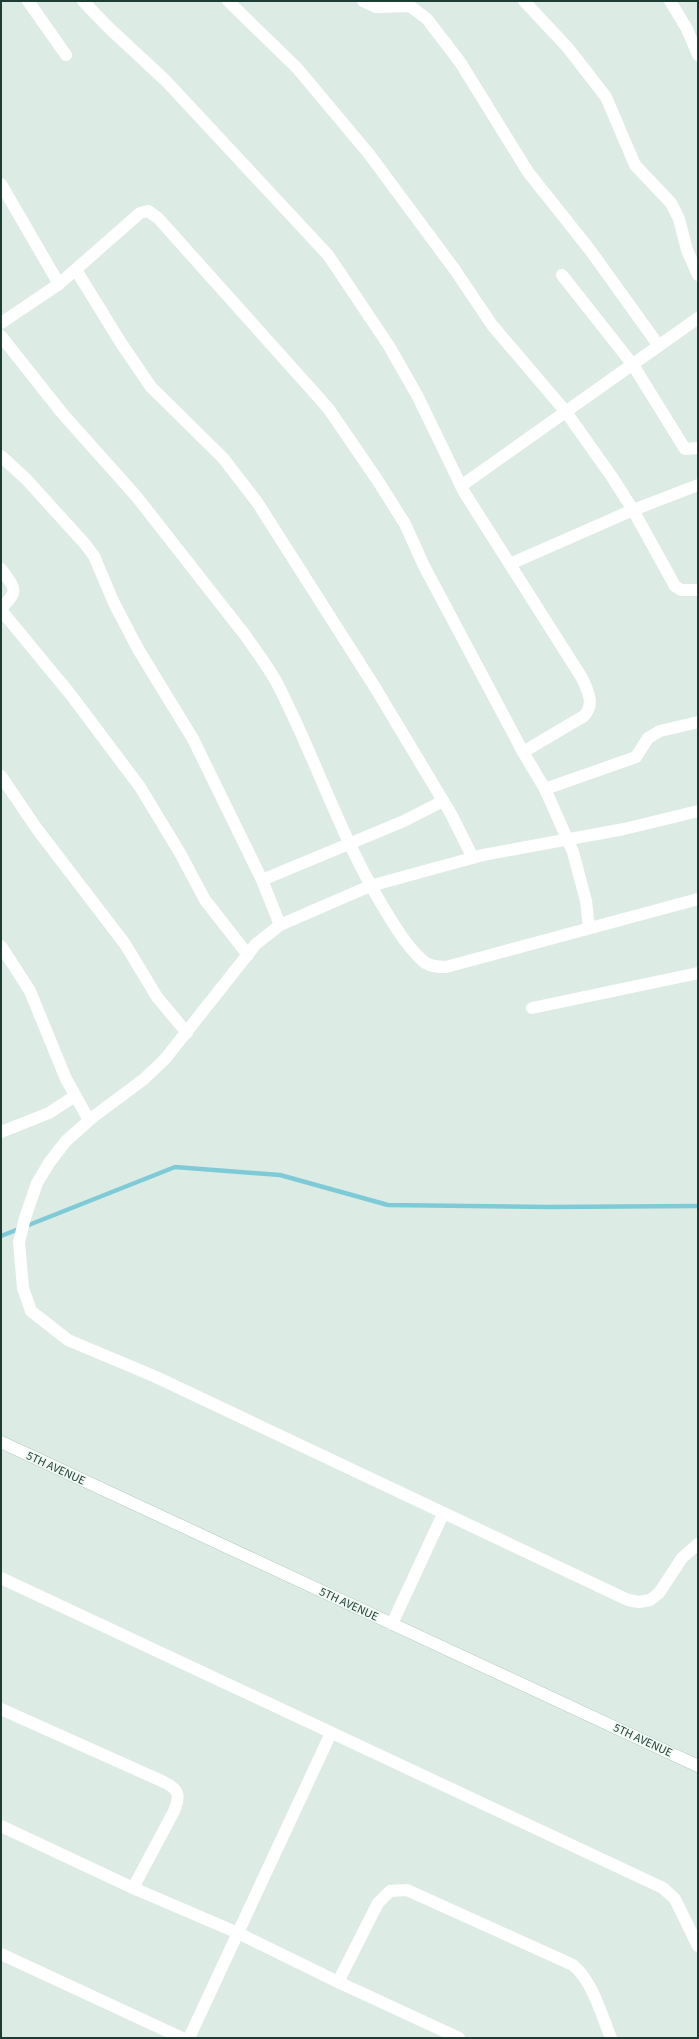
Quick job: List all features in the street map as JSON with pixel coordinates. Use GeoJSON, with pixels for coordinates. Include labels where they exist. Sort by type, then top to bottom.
{"type":"FeatureCollection","features":[{"type":"Feature","properties":{"kind":"street"},"geometry":{"type":"LineString","coordinates":[[28,1],[66,55]]}},
{"type":"Feature","properties":{"kind":"street"},"geometry":{"type":"LineString","coordinates":[[83,1],[171,86],[328,255],[364,307],[407,376],[461,486],[582,678],[590,698],[588,712],[584,716],[523,752]]}},
{"type":"Feature","properties":{"kind":"street"},"geometry":{"type":"LineString","coordinates":[[228,1],[297,68],[358,139],[424,226],[492,325],[566,412],[633,510],[675,586],[681,590],[698,590]]}},
{"type":"Feature","properties":{"kind":"street"},"geometry":{"type":"LineString","coordinates":[[364,1],[376,7],[410,6],[427,19],[476,86],[528,172],[590,250],[659,346]]}},
{"type":"Feature","properties":{"kind":"street"},"geometry":{"type":"LineString","coordinates":[[524,1],[568,48],[606,97],[616,115],[626,146],[635,165],[671,203],[679,219],[687,250],[698,274]]}},
{"type":"Feature","properties":{"kind":"street"},"geometry":{"type":"LineString","coordinates":[[670,1],[686,29],[698,55]]}},
{"type":"Feature","properties":{"kind":"street"},"geometry":{"type":"LineString","coordinates":[[1,184],[59,284]]}},
{"type":"Feature","properties":{"kind":"street"},"geometry":{"type":"LineString","coordinates":[[1,323],[59,284],[140,213],[148,211],[158,218],[328,408],[378,481],[405,524],[424,566],[447,606],[523,752],[545,789],[568,840],[581,883],[589,928]]}},
{"type":"Feature","properties":{"kind":"street"},"geometry":{"type":"LineString","coordinates":[[76,270],[121,343],[151,387],[223,458],[257,502],[376,689],[443,801],[474,858]]}},
{"type":"Feature","properties":{"kind":"street"},"geometry":{"type":"LineString","coordinates":[[562,274],[633,365],[685,450],[698,448]]}},
{"type":"Feature","properties":{"kind":"street"},"geometry":{"type":"LineString","coordinates":[[461,486],[698,318]]}},
{"type":"Feature","properties":{"kind":"street"},"geometry":{"type":"LineString","coordinates":[[1,336],[62,413],[136,496],[245,636],[279,687],[313,758],[370,886],[392,922],[421,960],[437,967],[446,967],[698,899]]}},
{"type":"Feature","properties":{"kind":"street"},"geometry":{"type":"LineString","coordinates":[[1,456],[27,480],[94,556],[114,603],[138,649],[193,739],[262,880],[280,925]]}},
{"type":"Feature","properties":{"kind":"street"},"geometry":{"type":"LineString","coordinates":[[510,564],[633,510],[698,485]]}},
{"type":"Feature","properties":{"kind":"street"},"geometry":{"type":"LineString","coordinates":[[1,569],[14,591],[13,596],[1,609],[71,695],[140,787],[180,853],[205,900],[248,955]]}},
{"type":"Feature","properties":{"kind":"street"},"geometry":{"type":"LineString","coordinates":[[545,789],[636,756],[648,738],[660,731],[698,722]]}},
{"type":"Feature","properties":{"kind":"street"},"geometry":{"type":"LineString","coordinates":[[1,776],[37,829],[125,944],[157,997],[187,1033]]}},
{"type":"Feature","properties":{"kind":"street"},"geometry":{"type":"LineString","coordinates":[[262,880],[404,822],[443,801]]}},
{"type":"Feature","properties":{"kind":"street"},"geometry":{"type":"LineString","coordinates":[[698,811],[624,830],[474,858],[370,886],[280,925],[261,940],[248,955],[165,1059],[144,1079],[89,1120],[66,1142],[49,1163],[37,1183],[25,1218],[19,1242],[21,1272],[26,1301],[31,1311],[68,1340],[156,1377],[443,1514],[628,1600],[639,1602],[650,1600],[659,1593],[682,1558],[698,1544]]}},
{"type":"Feature","properties":{"kind":"street"},"geometry":{"type":"LineString","coordinates":[[1,946],[30,991],[54,1052],[75,1096],[89,1120]]}},
{"type":"Feature","properties":{"kind":"street"},"geometry":{"type":"LineString","coordinates":[[532,1008],[698,973]]}},
{"type":"Feature","properties":{"kind":"street"},"geometry":{"type":"LineString","coordinates":[[2,1128],[49,1113],[75,1096]]}},
{"type":"Feature","properties":{"kind":"street","name":"5TH AVENUE"},"geometry":{"type":"LineString","coordinates":[[1,1442],[698,1766]]}},
{"type":"Feature","properties":{"kind":"street"},"geometry":{"type":"LineString","coordinates":[[392,1624],[443,1514]]}},
{"type":"Feature","properties":{"kind":"street"},"geometry":{"type":"LineString","coordinates":[[1,1578],[663,1888],[675,1899],[698,1946]]}},
{"type":"Feature","properties":{"kind":"street"},"geometry":{"type":"LineString","coordinates":[[1,1709],[164,1782],[176,1790],[179,1798],[174,1811],[133,1888]]}},
{"type":"Feature","properties":{"kind":"street"},"geometry":{"type":"LineString","coordinates":[[189,2038],[331,1733]]}},
{"type":"Feature","properties":{"kind":"street"},"geometry":{"type":"LineString","coordinates":[[1,1826],[133,1888],[238,1933],[338,1982],[459,2038]]}},
{"type":"Feature","properties":{"kind":"street"},"geometry":{"type":"LineString","coordinates":[[338,1982],[378,1904],[390,1891],[407,1890],[573,1965],[580,1971],[587,1982],[611,2038]]}},
{"type":"Feature","properties":{"kind":"street"},"geometry":{"type":"LineString","coordinates":[[1,1954],[182,2038]]}},
{"type":"Feature","properties":{"kind":"waterway"},"geometry":{"type":"LineString","coordinates":[[1,1236],[175,1167],[280,1175],[388,1205],[549,1207],[698,1206]]}}]}
